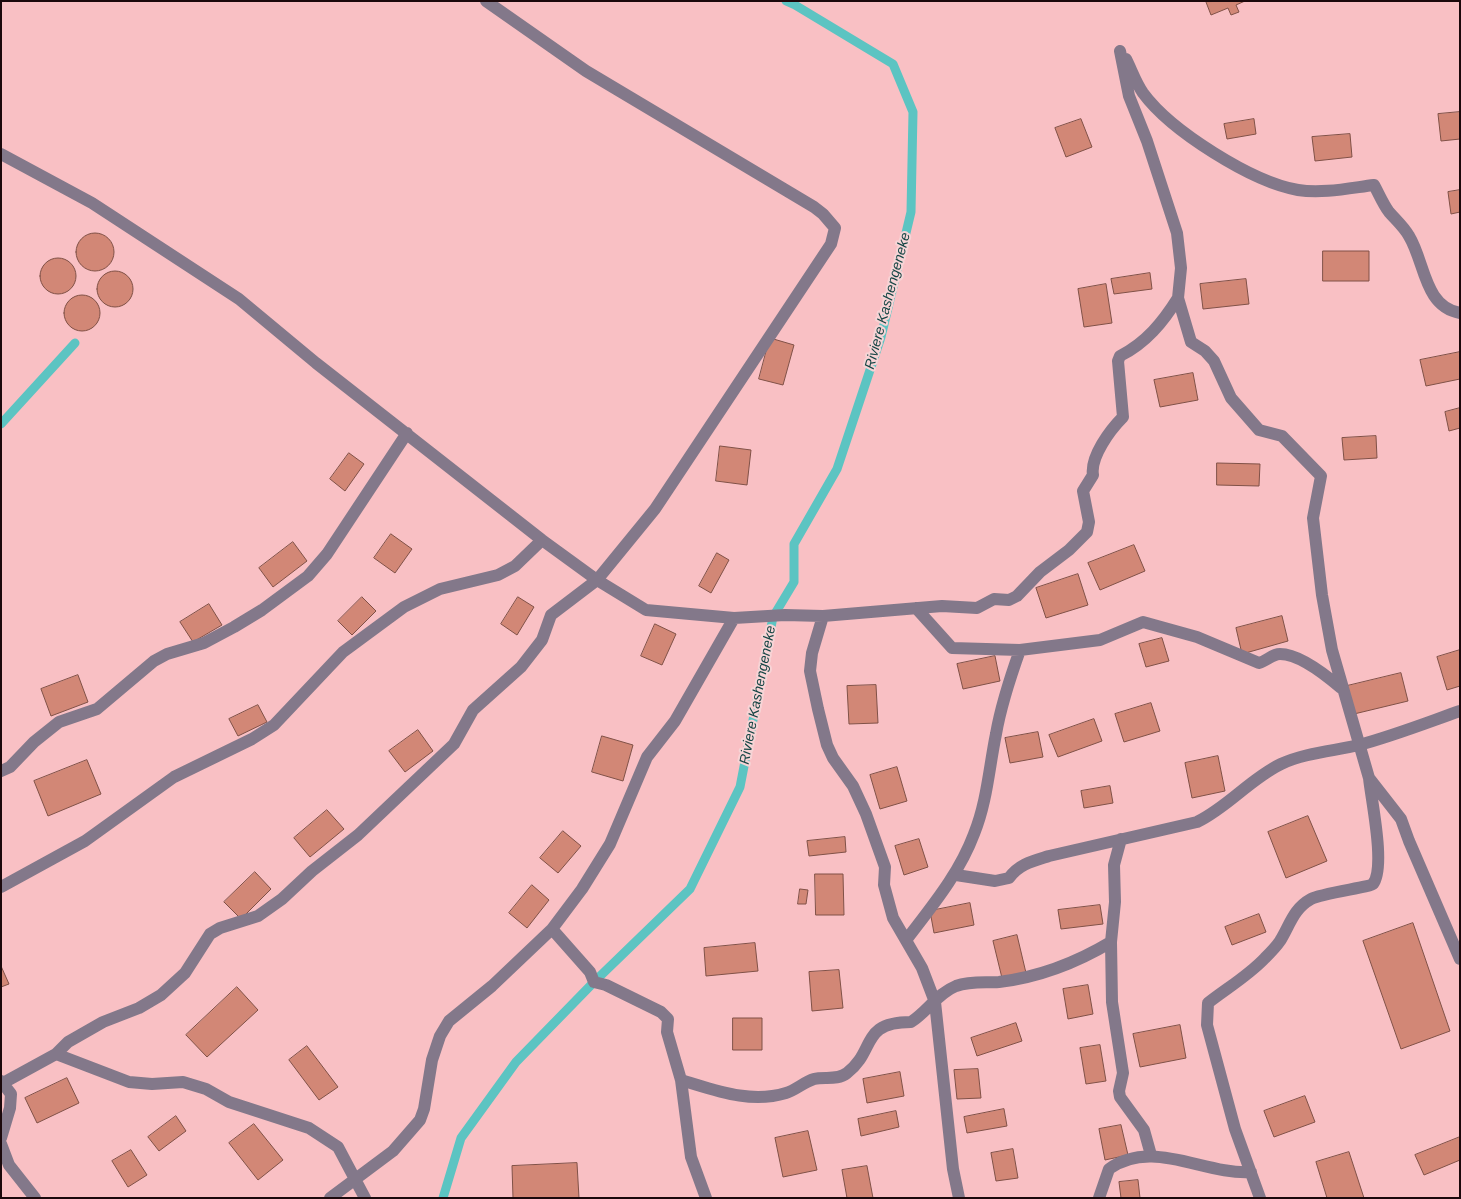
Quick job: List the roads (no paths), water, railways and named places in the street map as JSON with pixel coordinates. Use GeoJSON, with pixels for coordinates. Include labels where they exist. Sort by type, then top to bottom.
{"type":"FeatureCollection","features":[{"type":"Feature","properties":{"kind":"street"},"geometry":{"type":"LineString","coordinates":[[1,1138],[10,1108],[11,1094],[2,1082],[56,1054],[68,1042],[103,1022],[139,1008],[160,995],[185,973],[210,934],[220,928],[252,919],[268,910],[358,835],[454,744],[473,710],[520,667],[542,640],[551,615],[597,580],[655,509],[831,244],[835,228],[814,207],[665,120],[586,71],[486,1]]}},
{"type":"Feature","properties":{"kind":"street"},"geometry":{"type":"LineString","coordinates":[[1260,1198],[1235,1129],[1207,1025],[1208,1003],[1252,972],[1280,940],[1290,918],[1312,898],[1342,889],[1370,887],[1374,883],[1378,868],[1376,821],[1361,744],[1341,688],[1322,595],[1314,518],[1321,476],[1282,436],[1259,430],[1230,398],[1214,361],[1205,351],[1191,342],[1178,298],[1181,268],[1177,233],[1147,141],[1128,96],[1120,51],[1138,85],[1151,102],[1180,129],[1225,160],[1256,176],[1298,190],[1339,190],[1374,185],[1388,210],[1408,234],[1416,248],[1431,293],[1446,310],[1460,313]]}},
{"type":"Feature","properties":{"kind":"street"},"geometry":{"type":"LineString","coordinates":[[1,154],[92,203],[239,299],[316,363],[542,540],[597,580],[646,610],[734,618],[785,615],[823,616],[942,606],[960,609],[977,608],[994,599],[1009,600],[1017,596],[1040,572],[1080,541],[1087,532],[1089,522],[1083,491],[1093,475],[1092,468],[1106,437],[1123,417],[1118,361],[1120,356],[1134,349],[1161,324],[1178,298]]}},
{"type":"Feature","properties":{"kind":"street"},"geometry":{"type":"LineString","coordinates":[[1,771],[10,766],[59,722],[97,709],[154,661],[167,654],[204,643],[234,627],[262,610],[308,576],[327,554],[407,433]]}},
{"type":"Feature","properties":{"kind":"street"},"geometry":{"type":"LineString","coordinates":[[1,887],[85,841],[174,777],[274,725],[343,652],[404,607],[440,589],[498,575],[515,566],[542,540]]}},
{"type":"Feature","properties":{"kind":"street"},"geometry":{"type":"LineString","coordinates":[[916,608],[952,648],[1020,650],[1100,640],[1143,622],[1197,637],[1259,663],[1280,654],[1293,657],[1324,674],[1341,688]]}},
{"type":"Feature","properties":{"kind":"street"},"geometry":{"type":"LineString","coordinates":[[823,616],[812,653],[810,671],[822,730],[833,758],[854,786],[866,814],[885,866],[884,885],[887,902],[893,918],[907,939],[922,968],[935,1002],[952,1169],[959,1198]]}},
{"type":"Feature","properties":{"kind":"street"},"geometry":{"type":"LineString","coordinates":[[330,1198],[355,1177],[393,1151],[420,1120],[424,1109],[432,1060],[440,1036],[449,1021],[492,986],[552,929],[582,889],[610,844],[647,756],[675,721],[734,618]]}},
{"type":"Feature","properties":{"kind":"street"},"geometry":{"type":"LineString","coordinates":[[907,939],[956,875],[982,811],[996,734],[1006,692],[1020,650]]}},
{"type":"Feature","properties":{"kind":"street"},"geometry":{"type":"LineString","coordinates":[[956,875],[995,880],[1009,878],[1014,871],[1025,864],[1121,839],[1197,822],[1217,812],[1245,786],[1280,765],[1298,758],[1361,744],[1460,712]]}},
{"type":"Feature","properties":{"kind":"street"},"geometry":{"type":"LineString","coordinates":[[1369,778],[1401,819],[1460,959]]}},
{"type":"Feature","properties":{"kind":"street"},"geometry":{"type":"LineString","coordinates":[[1121,839],[1114,865],[1115,902],[1111,942],[1112,1002],[1123,1073],[1120,1097],[1144,1130],[1151,1155]]}},
{"type":"Feature","properties":{"kind":"street"},"geometry":{"type":"LineString","coordinates":[[552,929],[590,972],[594,982],[606,985],[665,1015],[668,1021],[669,1043],[681,1080],[691,1157],[706,1198]]}},
{"type":"Feature","properties":{"kind":"street"},"geometry":{"type":"LineString","coordinates":[[681,1080],[738,1097],[785,1093],[814,1079],[841,1076],[858,1062],[868,1042],[883,1027],[895,1022],[911,1022],[957,986],[999,982],[1044,974],[1082,959],[1111,942]]}},
{"type":"Feature","properties":{"kind":"street"},"geometry":{"type":"LineString","coordinates":[[56,1054],[129,1082],[152,1084],[183,1082],[191,1084],[206,1089],[229,1102],[309,1128],[338,1147],[365,1198]]}},
{"type":"Feature","properties":{"kind":"street"},"geometry":{"type":"LineString","coordinates":[[1,1144],[9,1165],[35,1198]]}},
{"type":"Feature","properties":{"kind":"street"},"geometry":{"type":"LineString","coordinates":[[1099,1198],[1109,1169],[1120,1163],[1151,1155],[1222,1171],[1251,1172]]}},
{"type":"Feature","properties":{"kind":"waterway","name":"Riviere Kashengeneke"},"geometry":{"type":"LineString","coordinates":[[443,1198],[461,1138],[516,1062],[594,982],[690,889],[740,787],[773,617],[794,582],[794,544],[837,469],[881,337],[911,212],[913,112],[893,64],[786,1]]}},
{"type":"Feature","properties":{"kind":"waterway"},"geometry":{"type":"LineString","coordinates":[[1,424],[75,343]]}}]}
